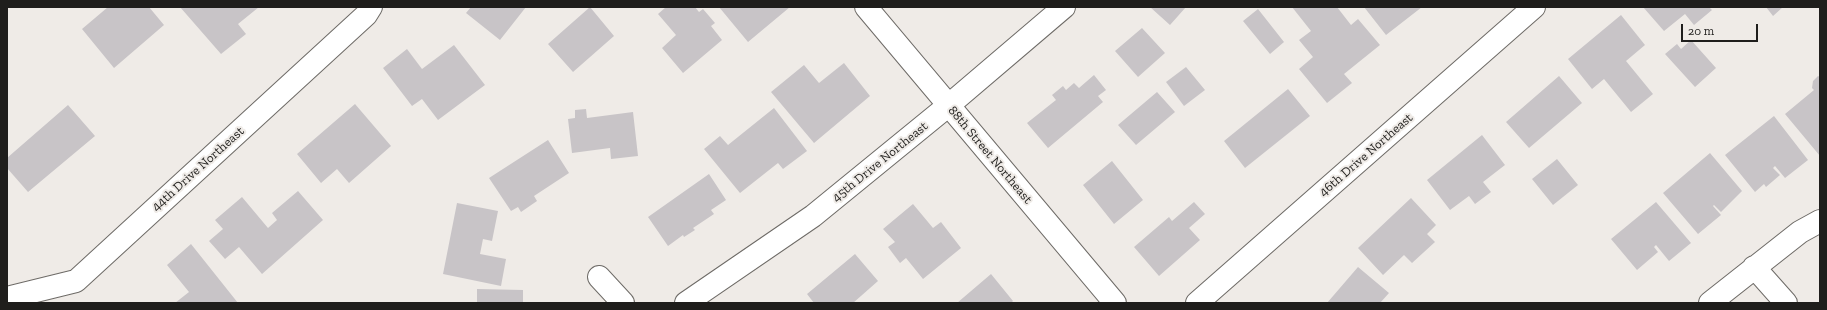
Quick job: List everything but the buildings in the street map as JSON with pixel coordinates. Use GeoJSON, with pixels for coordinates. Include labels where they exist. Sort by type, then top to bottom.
{"type":"FeatureCollection","features":[{"type":"Feature","properties":{"kind":"street","name":"44th Drive Northeast"},"geometry":{"type":"LineString","coordinates":[[7,298],[76,281],[366,15],[371,7]]}},
{"type":"Feature","properties":{"kind":"street","name":"88th Street Northeast"},"geometry":{"type":"LineString","coordinates":[[866,7],[1115,303]]}},
{"type":"Feature","properties":{"kind":"street","name":"45th Drive Northeast"},"geometry":{"type":"LineString","coordinates":[[686,303],[813,216],[949,105],[1064,7]]}},
{"type":"Feature","properties":{"kind":"street","name":"46th Drive Northeast"},"geometry":{"type":"LineString","coordinates":[[1197,303],[1534,7]]}},
{"type":"Feature","properties":{"kind":"street"},"geometry":{"type":"LineString","coordinates":[[1710,303],[1800,232],[1820,222]]}},
{"type":"Feature","properties":{"kind":"street"},"geometry":{"type":"LineString","coordinates":[[1754,267],[1786,303]]}},
{"type":"Feature","properties":{"kind":"street"},"geometry":{"type":"LineString","coordinates":[[599,277],[623,303]]}}]}
